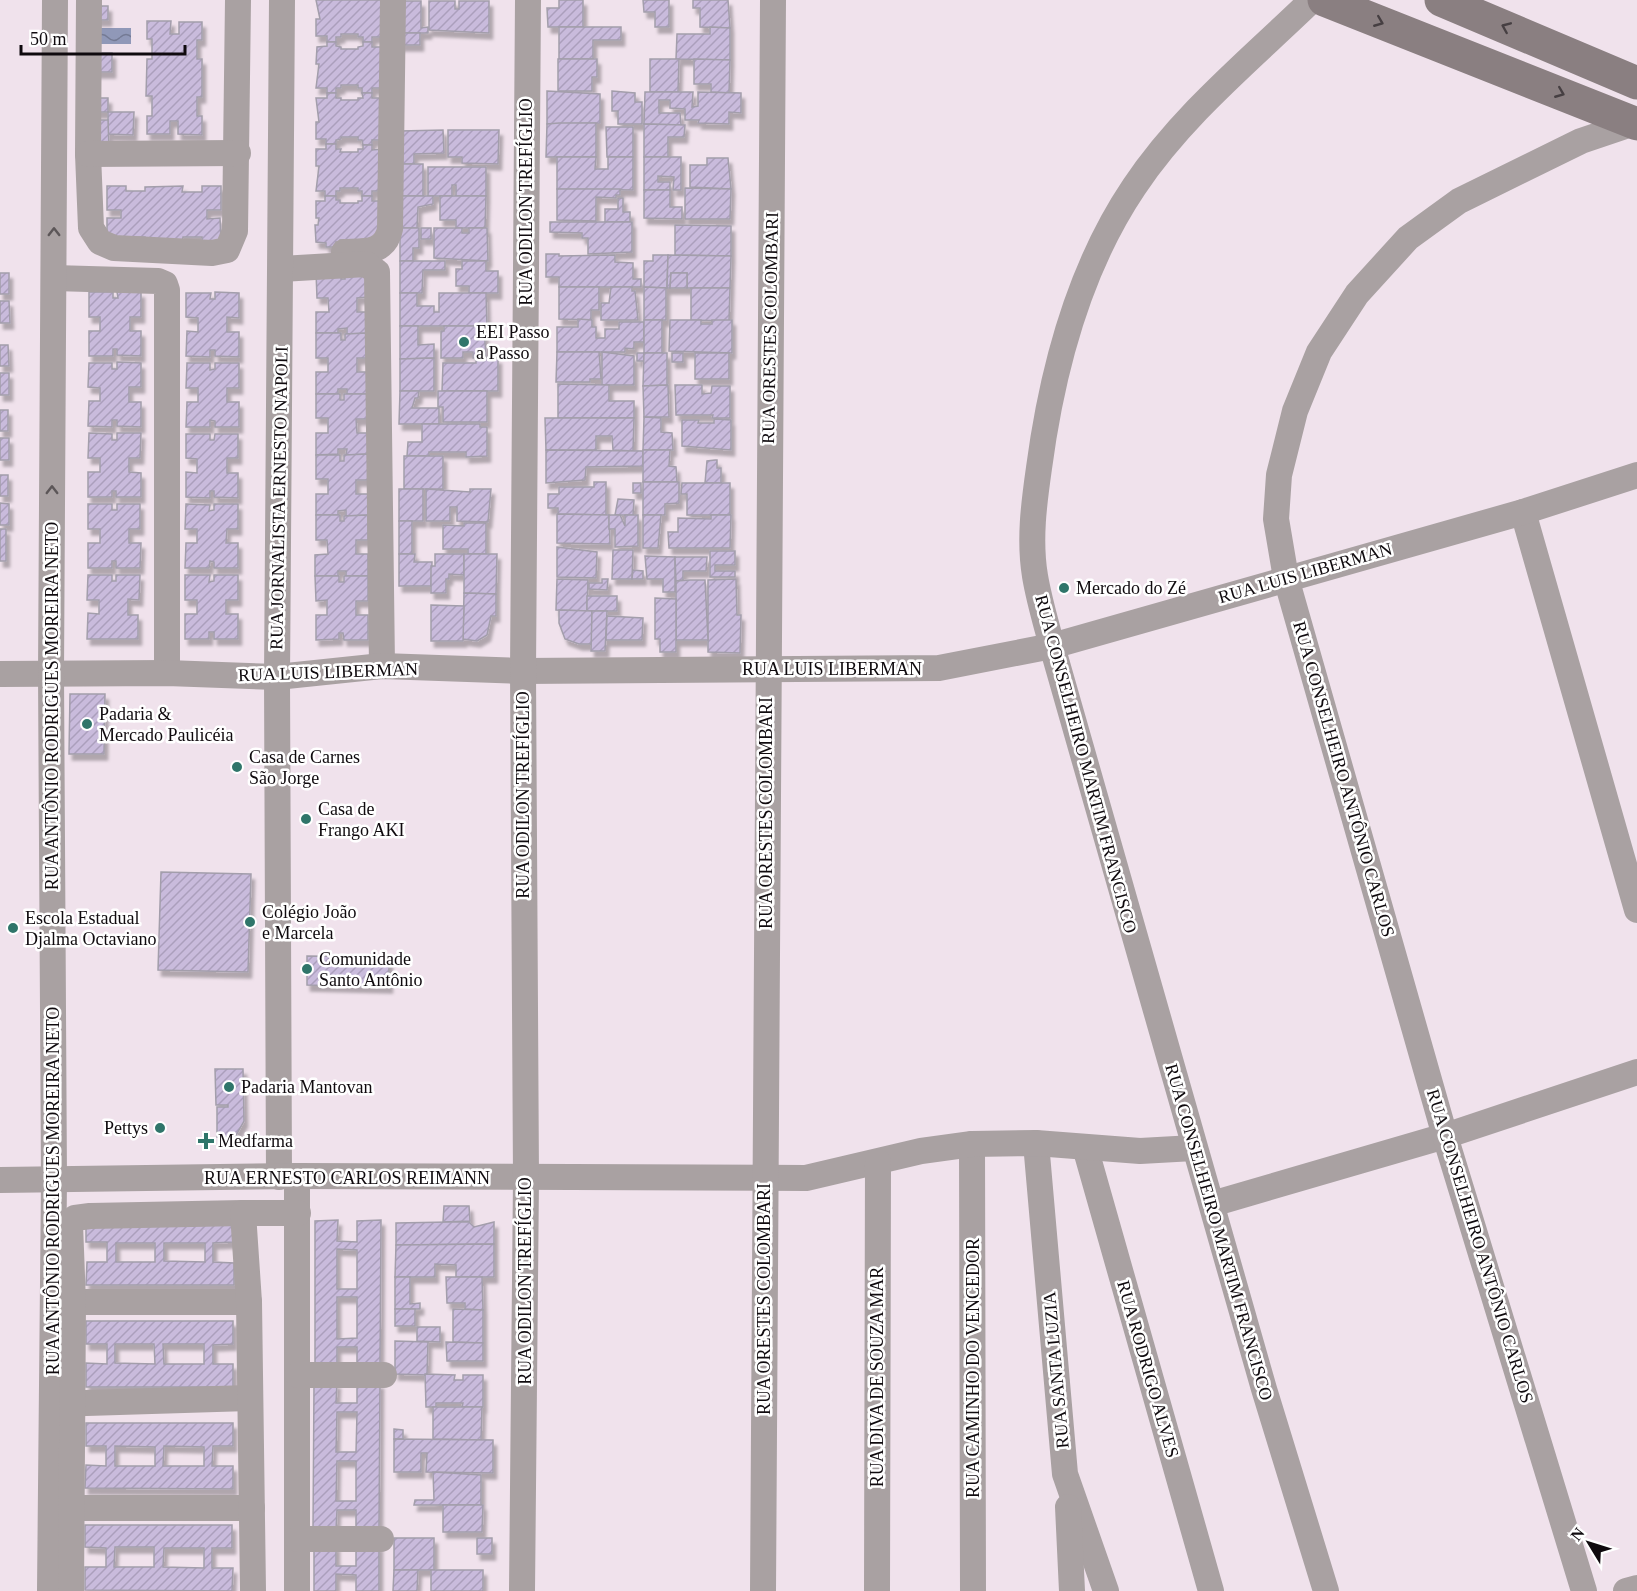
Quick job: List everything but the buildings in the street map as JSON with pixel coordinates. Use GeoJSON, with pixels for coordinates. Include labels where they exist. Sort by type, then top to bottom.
{"type":"FeatureCollection","features":[{"type":"Feature","properties":{"kind":"street","name":"RUA ANTÔNIO RODRIGUES MOREIRA NETO"},"geometry":{"type":"LineString","coordinates":[[50,1591],[62,1404],[54,1180],[51,674],[55,0]]}},
{"type":"Feature","properties":{"kind":"street"},"geometry":{"type":"LineString","coordinates":[[89,0],[88,154],[91,228],[100,242],[114,248],[212,253],[227,250],[235,231],[238,0]]}},
{"type":"Feature","properties":{"kind":"street","name":"RUA JORNALISTA ERNESTO NAPOLI"},"geometry":{"type":"LineString","coordinates":[[282,0],[277,677],[288,1176],[298,1213],[297,1591]]}},
{"type":"Feature","properties":{"kind":"street"},"geometry":{"type":"LineString","coordinates":[[281,262],[374,250],[389,236],[393,0]]}},
{"type":"Feature","properties":{"kind":"street","name":"RUA ODILON TREFÍGLIO"},"geometry":{"type":"LineString","coordinates":[[522,1591],[526,1178],[523,671],[528,0]]}},
{"type":"Feature","properties":{"kind":"street","name":"RUA ORESTES COLOMBARI"},"geometry":{"type":"LineString","coordinates":[[763,1591],[773,0]]}},
{"type":"Feature","properties":{"kind":"street","name":"RUA CONSELHEIRO MARTIM FRANCISCO"},"geometry":{"type":"LineString","coordinates":[[1312,0],[1258,48],[1167,144],[1134,187],[1103,240],[1078,298],[1060,358],[1044,432],[1033,510],[1035,575],[1052,646],[1194,1148],[1326,1591]]}},
{"type":"Feature","properties":{"kind":"street"},"geometry":{"type":"LineString","coordinates":[[1324,0],[1636,123]]}},
{"type":"Feature","properties":{"kind":"street"},"geometry":{"type":"LineString","coordinates":[[1441,0],[1637,83]]}},
{"type":"Feature","properties":{"kind":"street"},"geometry":{"type":"LineString","coordinates":[[55,78],[88,78]]}},
{"type":"Feature","properties":{"kind":"street","name":"RUA CONSELHEIRO ANTÔNIO CARLOS"},"geometry":{"type":"LineString","coordinates":[[1584,1591],[1445,1136],[1286,578],[1276,519],[1279,475],[1295,411],[1319,352],[1357,294],[1408,238],[1459,201],[1581,141],[1636,123]]}},
{"type":"Feature","properties":{"kind":"street"},"geometry":{"type":"LineString","coordinates":[[88,154],[237,153]]}},
{"type":"Feature","properties":{"kind":"street"},"geometry":{"type":"LineString","coordinates":[[281,262],[366,264],[377,272],[382,666]]}},
{"type":"Feature","properties":{"kind":"street"},"geometry":{"type":"LineString","coordinates":[[54,279],[158,281],[165,284],[167,290],[167,673]]}},
{"type":"Feature","properties":{"kind":"street","name":"RUA LUIS LIBERMAN"},"geometry":{"type":"LineString","coordinates":[[0,674],[167,673],[277,677],[382,666],[523,671],[939,668],[1052,646],[1523,512],[1637,475]]}},
{"type":"Feature","properties":{"kind":"street"},"geometry":{"type":"LineString","coordinates":[[1523,512],[1637,910]]}},
{"type":"Feature","properties":{"kind":"street"},"geometry":{"type":"LineString","coordinates":[[1212,1204],[1445,1136],[1637,1072]]}},
{"type":"Feature","properties":{"kind":"street","name":"RUA ERNESTO CARLOS REIMANN"},"geometry":{"type":"LineString","coordinates":[[0,1180],[288,1176],[806,1178],[921,1151],[972,1144],[1036,1143],[1140,1151],[1194,1148]]}},
{"type":"Feature","properties":{"kind":"street","name":"RUA SANTA LUZIA"},"geometry":{"type":"LineString","coordinates":[[1036,1143],[1065,1474],[1106,1591]]}},
{"type":"Feature","properties":{"kind":"street","name":"RUA CAMINHO DO VENCEDOR"},"geometry":{"type":"LineString","coordinates":[[972,1144],[974,1591]]}},
{"type":"Feature","properties":{"kind":"street","name":"RUA RODRIGO ALVES"},"geometry":{"type":"LineString","coordinates":[[1085,1147],[1211,1591]]}},
{"type":"Feature","properties":{"kind":"street","name":"RUA DIVA DE SOUZA MAR"},"geometry":{"type":"LineString","coordinates":[[877,1591],[878,1162]]}},
{"type":"Feature","properties":{"kind":"street"},"geometry":{"type":"LineString","coordinates":[[243,1213],[249,1302],[253,1591]]}},
{"type":"Feature","properties":{"kind":"street"},"geometry":{"type":"LineString","coordinates":[[71,1591],[72,1508],[62,1404],[73,1302],[70,1224],[75,1218],[298,1213]]}},
{"type":"Feature","properties":{"kind":"street"},"geometry":{"type":"LineString","coordinates":[[73,1302],[249,1302]]}},
{"type":"Feature","properties":{"kind":"street"},"geometry":{"type":"LineString","coordinates":[[298,1375],[384,1375]]}},
{"type":"Feature","properties":{"kind":"street"},"geometry":{"type":"LineString","coordinates":[[62,1404],[249,1398]]}},
{"type":"Feature","properties":{"kind":"street"},"geometry":{"type":"LineString","coordinates":[[1065,1474],[1072,1591]]}},
{"type":"Feature","properties":{"kind":"street"},"geometry":{"type":"LineString","coordinates":[[72,1508],[252,1508]]}},
{"type":"Feature","properties":{"kind":"street"},"geometry":{"type":"LineString","coordinates":[[298,1539],[381,1539]]}},
{"type":"Feature","properties":{"kind":"street"},"geometry":{"type":"LineString","coordinates":[[1626,1591],[1637,1588]]}},
{"type":"Feature","properties":{"kind":"water"},"geometry":{"type":"Polygon","coordinates":[[[101,28],[131,28],[131,44],[101,44],[101,28]]]}},
{"type":"Feature","properties":{"kind":"place","name":"EEI Passo a Passo"},"geometry":{"type":"Point","coordinates":[464,342]}},
{"type":"Feature","properties":{"kind":"place","name":"Mercado do Zé"},"geometry":{"type":"Point","coordinates":[1064,588]}},
{"type":"Feature","properties":{"kind":"place","name":"Padaria & Mercado Paulicéia"},"geometry":{"type":"Point","coordinates":[87,724]}},
{"type":"Feature","properties":{"kind":"place","name":"Casa de Carnes São Jorge"},"geometry":{"type":"Point","coordinates":[237,767]}},
{"type":"Feature","properties":{"kind":"place","name":"Casa de Frango AKI"},"geometry":{"type":"Point","coordinates":[306,819]}},
{"type":"Feature","properties":{"kind":"place","name":"Colégio João e Marcela"},"geometry":{"type":"Point","coordinates":[250,922]}},
{"type":"Feature","properties":{"kind":"place","name":"Escola Estadual Djalma Octaviano"},"geometry":{"type":"Point","coordinates":[13,928]}},
{"type":"Feature","properties":{"kind":"place","name":"Comunidade Santo Antônio"},"geometry":{"type":"Point","coordinates":[307,969]}},
{"type":"Feature","properties":{"kind":"place","name":"Padaria Mantovan"},"geometry":{"type":"Point","coordinates":[229,1087]}},
{"type":"Feature","properties":{"kind":"place","name":"Pettys"},"geometry":{"type":"Point","coordinates":[160,1128]}},
{"type":"Feature","properties":{"kind":"place","name":"Medfarma"},"geometry":{"type":"Point","coordinates":[206,1141]}}]}
